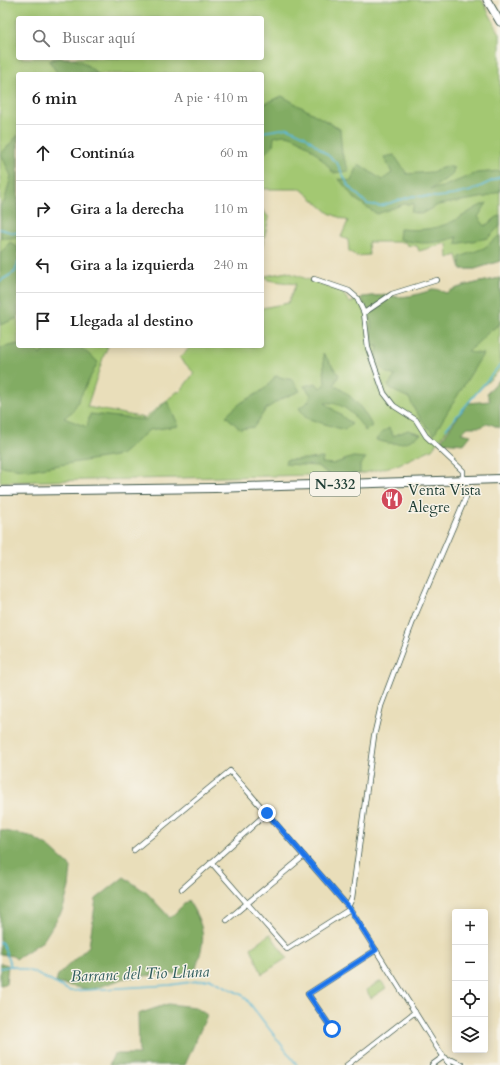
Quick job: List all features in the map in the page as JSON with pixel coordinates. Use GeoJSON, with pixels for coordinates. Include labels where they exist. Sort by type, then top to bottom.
{"type":"FeatureCollection","features":[{"type":"Feature","properties":{"kind":"highway","name":"N-332"},"geometry":{"type":"LineString","coordinates":[[0,491],[215,488],[500,480]]}},
{"type":"Feature","properties":{"kind":"main road"},"geometry":{"type":"LineString","coordinates":[[487,0],[500,22]]}},
{"type":"Feature","properties":{"kind":"main road"},"geometry":{"type":"LineString","coordinates":[[494,12],[500,27]]}},
{"type":"Feature","properties":{"kind":"street"},"geometry":{"type":"LineString","coordinates":[[314,279],[349,291],[357,298],[364,313],[368,348],[384,393],[394,406],[416,420],[426,436],[463,471],[463,481]]}},
{"type":"Feature","properties":{"kind":"street"},"geometry":{"type":"LineString","coordinates":[[364,313],[392,294],[437,280]]}},
{"type":"Feature","properties":{"kind":"street"},"geometry":{"type":"LineString","coordinates":[[211,862],[287,949],[349,908],[352,898],[374,736],[381,706],[412,623],[466,497]]}},
{"type":"Feature","properties":{"kind":"street"},"geometry":{"type":"LineString","coordinates":[[134,850],[230,771],[349,908],[443,1057],[448,1063],[452,1060],[462,1065]]}},
{"type":"Feature","properties":{"kind":"street"},"geometry":{"type":"LineString","coordinates":[[182,889],[267,813]]}},
{"type":"Feature","properties":{"kind":"street"},"geometry":{"type":"LineString","coordinates":[[227,920],[304,856]]}},
{"type":"Feature","properties":{"kind":"street"},"geometry":{"type":"LineString","coordinates":[[332,1029],[308,994],[376,950]]}},
{"type":"Feature","properties":{"kind":"street"},"geometry":{"type":"LineString","coordinates":[[348,1065],[415,1012]]}},
{"type":"Feature","properties":{"kind":"street"},"geometry":{"type":"LineString","coordinates":[[432,1065],[443,1057]]}},
{"type":"Feature","properties":{"kind":"green space"},"geometry":{"type":"Polygon","coordinates":[[[0,0],[482,0],[500,34],[500,261],[475,269],[461,269],[457,255],[448,258],[447,243],[419,251],[417,246],[407,245],[405,242],[368,242],[369,255],[356,256],[349,251],[348,240],[341,237],[348,221],[329,213],[301,189],[264,189],[264,72],[16,72],[16,348],[107,348],[87,407],[145,418],[178,391],[179,393],[194,373],[180,358],[189,348],[264,348],[264,308],[288,303],[296,284],[268,280],[265,276],[287,272],[341,291],[350,303],[359,299],[374,296],[402,297],[432,291],[441,291],[446,293],[465,286],[500,278],[500,370],[475,394],[432,449],[397,465],[360,474],[0,482],[0,0]]]}},
{"type":"Feature","properties":{"kind":"green space"},"geometry":{"type":"Polygon","coordinates":[[[49,61],[80,61],[96,72],[57,72],[49,61]]]}},
{"type":"Feature","properties":{"kind":"green space"},"geometry":{"type":"Polygon","coordinates":[[[282,96],[340,129],[342,154],[349,171],[333,173],[312,150],[300,140],[286,135],[274,137],[273,145],[264,153],[264,104],[282,96]]]}},
{"type":"Feature","properties":{"kind":"green space"},"geometry":{"type":"Polygon","coordinates":[[[16,137],[16,238],[1,238],[0,205],[4,203],[11,176],[1,154],[16,137]]]}},
{"type":"Feature","properties":{"kind":"green space"},"geometry":{"type":"Polygon","coordinates":[[[394,155],[407,174],[432,172],[447,166],[454,168],[452,175],[431,189],[442,187],[477,173],[500,171],[500,191],[486,197],[438,205],[421,214],[411,212],[414,204],[404,204],[377,214],[355,199],[339,179],[351,181],[359,164],[382,180],[392,173],[384,157],[394,155]]]}},
{"type":"Feature","properties":{"kind":"green space"},"geometry":{"type":"Polygon","coordinates":[[[487,203],[478,217],[485,226],[500,215],[500,226],[488,238],[456,244],[457,237],[428,243],[399,239],[400,229],[416,230],[445,225],[487,203]]]}},
{"type":"Feature","properties":{"kind":"green space"},"geometry":{"type":"Polygon","coordinates":[[[264,212],[269,218],[264,239],[264,212]]]}},
{"type":"Feature","properties":{"kind":"green space"},"geometry":{"type":"Polygon","coordinates":[[[500,235],[500,261],[475,269],[461,269],[460,257],[484,248],[500,235]]]}},
{"type":"Feature","properties":{"kind":"green space"},"geometry":{"type":"Polygon","coordinates":[[[10,242],[16,246],[16,319],[0,325],[0,254],[10,242]]]}},
{"type":"Feature","properties":{"kind":"green space"},"geometry":{"type":"Polygon","coordinates":[[[500,278],[500,324],[490,331],[468,352],[483,354],[434,434],[426,426],[409,398],[396,392],[388,386],[395,376],[385,372],[376,361],[378,346],[372,347],[371,322],[362,297],[386,295],[398,297],[411,296],[436,289],[446,293],[465,286],[500,278]]]}},
{"type":"Feature","properties":{"kind":"green space"},"geometry":{"type":"Polygon","coordinates":[[[16,344],[16,348],[35,348],[40,355],[45,348],[81,348],[98,362],[73,411],[64,418],[87,427],[90,414],[146,420],[167,401],[179,426],[149,430],[121,455],[29,470],[0,466],[0,348],[16,344]]]}},
{"type":"Feature","properties":{"kind":"green space"},"geometry":{"type":"Polygon","coordinates":[[[323,353],[339,375],[334,385],[352,398],[369,419],[372,426],[365,431],[353,415],[338,404],[325,403],[352,424],[344,430],[306,418],[299,408],[308,402],[311,395],[304,386],[316,383],[320,388],[325,384],[323,353]]]}},
{"type":"Feature","properties":{"kind":"green space"},"geometry":{"type":"Polygon","coordinates":[[[275,376],[293,380],[300,391],[281,399],[266,409],[254,427],[240,429],[226,416],[241,403],[259,393],[275,376]]]}},
{"type":"Feature","properties":{"kind":"green space"},"geometry":{"type":"Polygon","coordinates":[[[500,379],[500,428],[488,423],[481,427],[468,427],[461,433],[471,435],[464,444],[440,442],[468,403],[490,401],[487,393],[500,379]]]}},
{"type":"Feature","properties":{"kind":"green space"},"geometry":{"type":"Polygon","coordinates":[[[389,428],[393,436],[408,430],[421,434],[410,441],[399,443],[388,443],[376,440],[381,433],[389,428]]]}},
{"type":"Feature","properties":{"kind":"green space"},"geometry":{"type":"Polygon","coordinates":[[[353,457],[366,458],[360,465],[360,474],[330,475],[317,466],[285,464],[286,460],[323,458],[322,463],[333,464],[353,457]]]}},
{"type":"Feature","properties":{"kind":"green space"},"geometry":{"type":"Polygon","coordinates":[[[0,830],[30,836],[49,847],[71,867],[69,887],[63,909],[43,941],[16,959],[13,956],[0,954],[0,830]]]}},
{"type":"Feature","properties":{"kind":"green space"},"geometry":{"type":"Polygon","coordinates":[[[124,877],[147,893],[170,918],[188,900],[199,920],[203,936],[201,953],[194,974],[163,974],[125,978],[91,990],[56,983],[58,975],[89,946],[96,899],[124,877]]]}},
{"type":"Feature","properties":{"kind":"green space"},"geometry":{"type":"Polygon","coordinates":[[[270,934],[287,958],[262,974],[251,948],[270,934]]]}},
{"type":"Feature","properties":{"kind":"green space"},"geometry":{"type":"Polygon","coordinates":[[[0,963],[8,965],[6,984],[0,985],[0,963]]]}},
{"type":"Feature","properties":{"kind":"green space"},"geometry":{"type":"Polygon","coordinates":[[[381,981],[386,988],[371,998],[366,990],[381,981]]]}},
{"type":"Feature","properties":{"kind":"green space"},"geometry":{"type":"Polygon","coordinates":[[[168,1004],[195,1007],[207,1015],[185,1065],[109,1065],[114,1054],[139,1054],[138,1014],[168,1004]]]}},
{"type":"Feature","properties":{"kind":"waterway"},"geometry":{"type":"LineString","coordinates":[[264,132],[288,128],[305,136],[337,163],[348,185],[367,204],[380,206],[413,196],[437,197],[454,195],[471,191],[500,177]]}},
{"type":"Feature","properties":{"kind":"waterway"},"geometry":{"type":"LineString","coordinates":[[0,229],[16,232]]}},
{"type":"Feature","properties":{"kind":"waterway"},"geometry":{"type":"LineString","coordinates":[[0,281],[15,272],[16,269]]}},
{"type":"Feature","properties":{"kind":"waterway"},"geometry":{"type":"LineString","coordinates":[[446,429],[500,365]]}},
{"type":"Feature","properties":{"kind":"waterway"},"geometry":{"type":"LineString","coordinates":[[0,942],[2,943],[11,966]]}},
{"type":"Feature","properties":{"kind":"waterway","name":"Barranc del Tio Lluna"},"geometry":{"type":"LineString","coordinates":[[0,968],[11,966],[33,972],[70,991],[170,985],[211,979],[244,996],[297,1065]]}},
{"type":"Feature","properties":{"kind":"place","name":"Venta Vista Alegre"},"geometry":{"type":"Point","coordinates":[392,499]}},
{"type":"Feature","properties":{"kind":"route"},"geometry":{"type":"LineString","coordinates":[[267,813],[350,909],[376,950],[308,994],[332,1029]]}}]}
